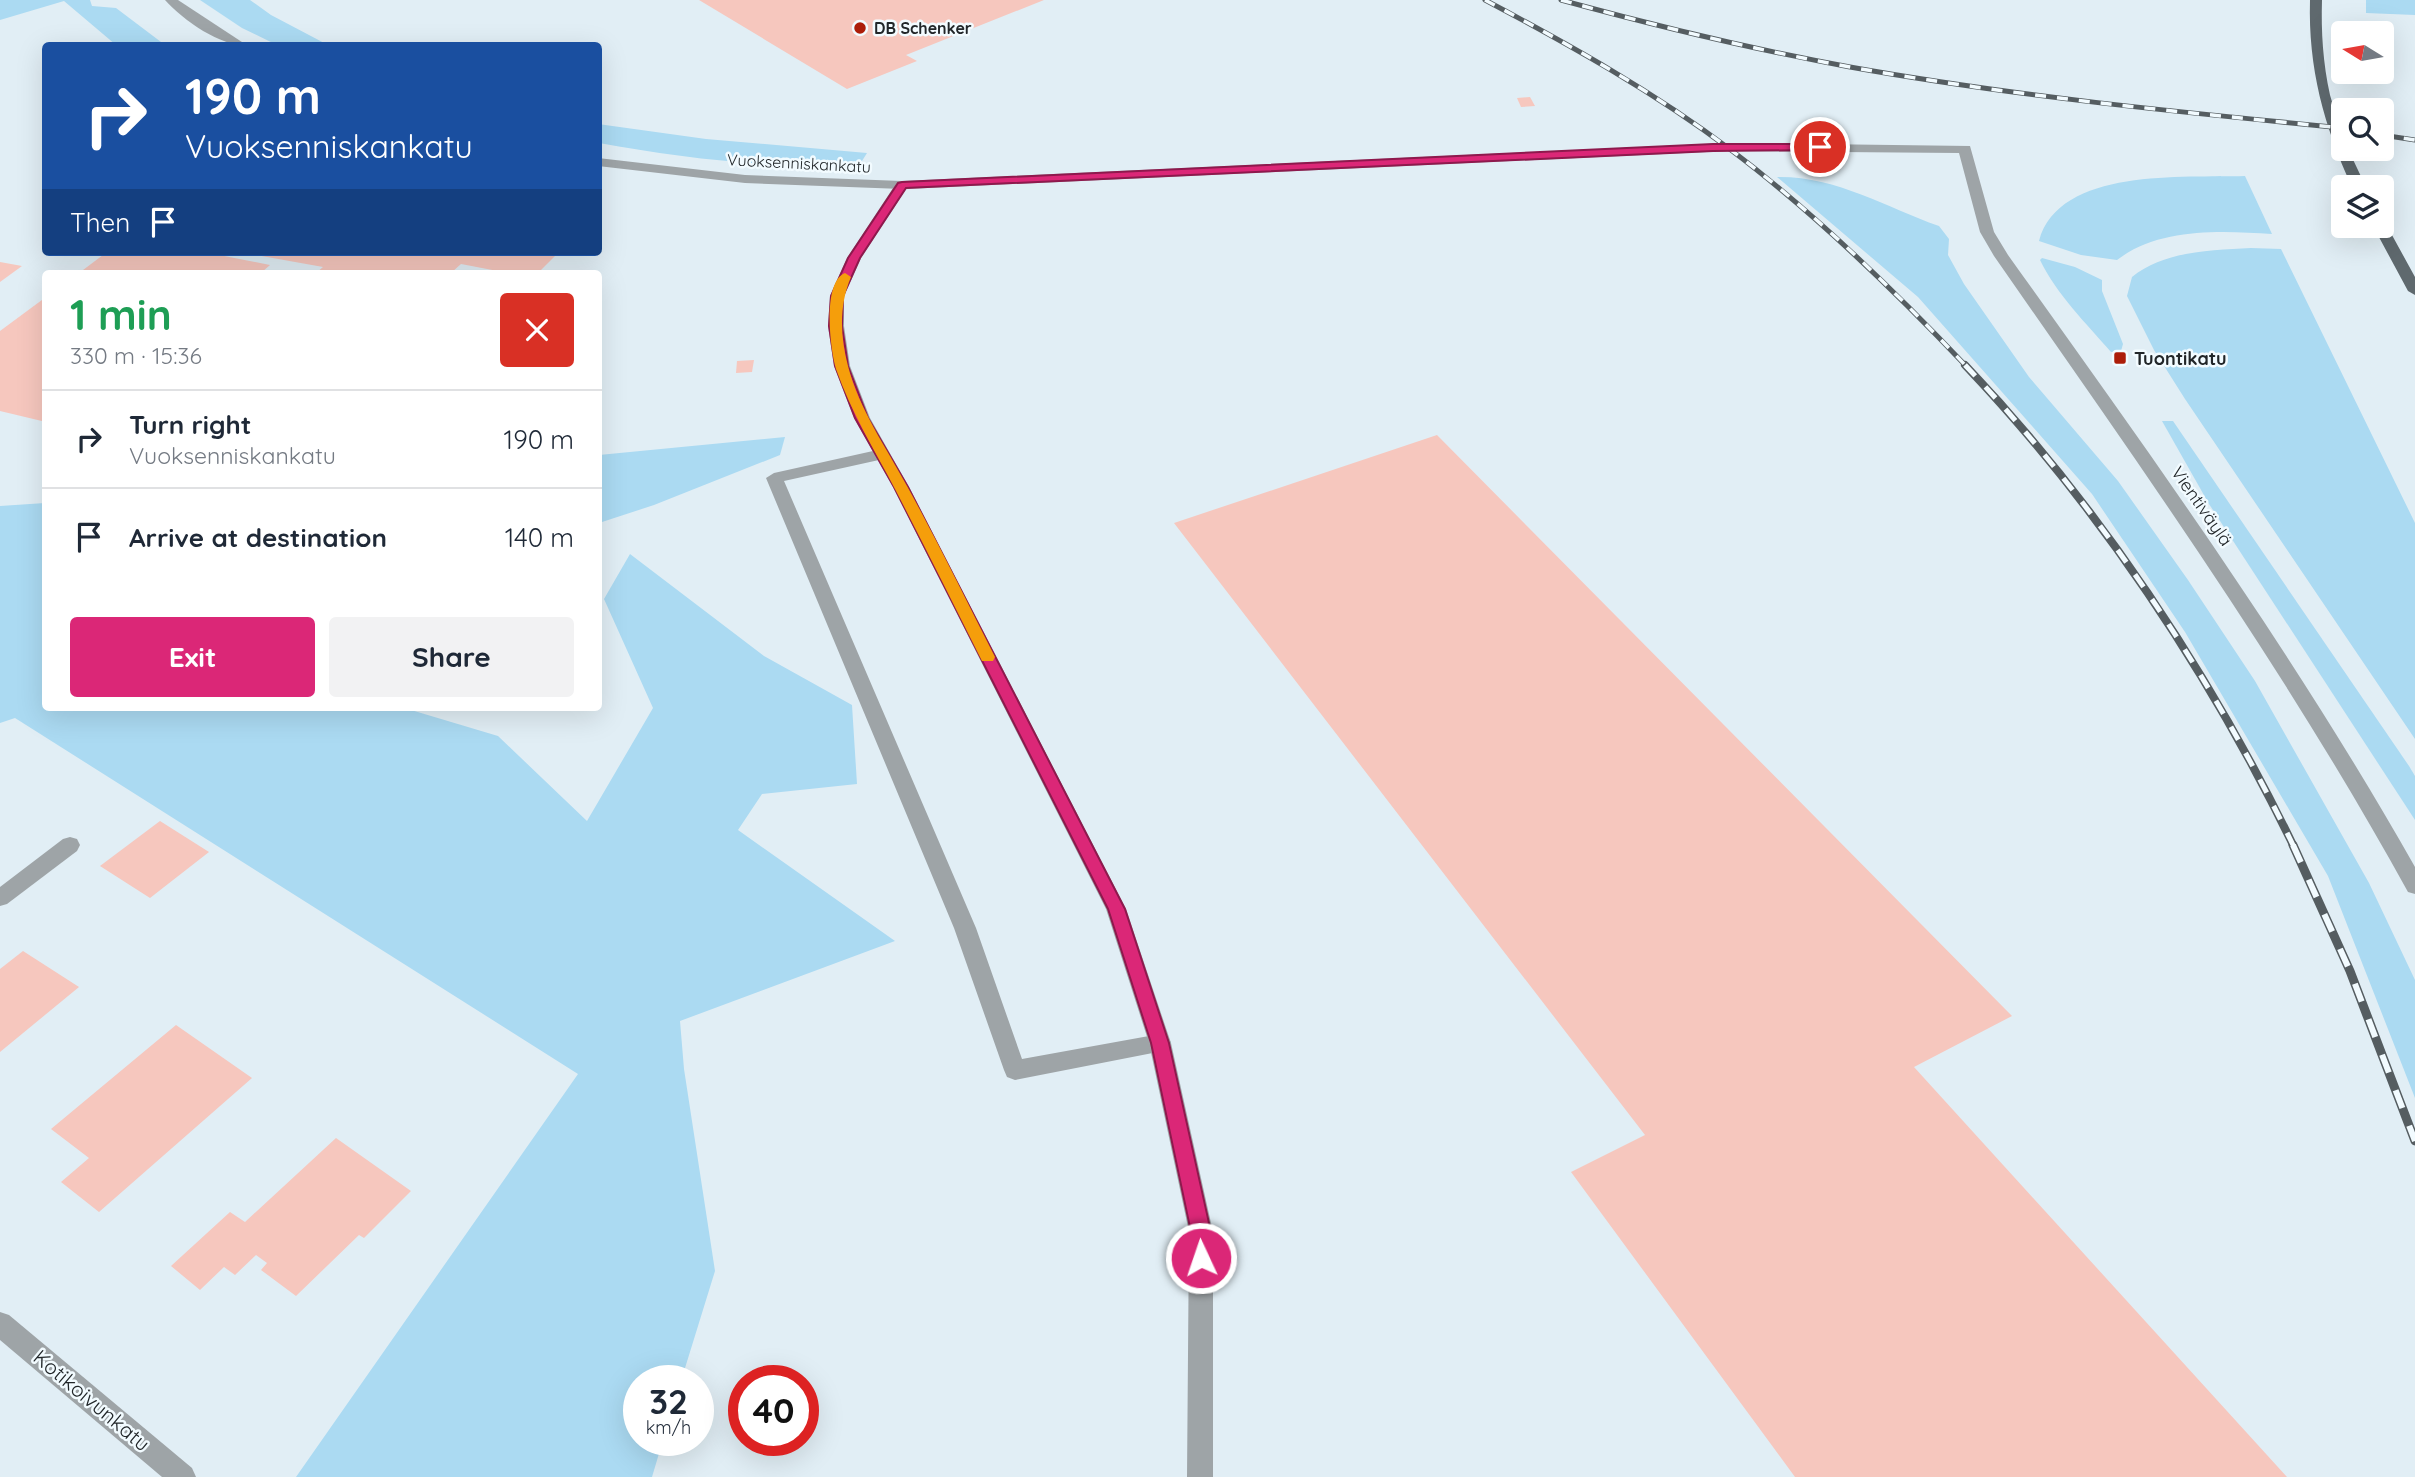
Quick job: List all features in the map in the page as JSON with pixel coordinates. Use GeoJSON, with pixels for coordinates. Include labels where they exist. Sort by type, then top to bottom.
{"type":"FeatureCollection","features":[{"type":"Feature","properties":{"kind":"main road"},"geometry":{"type":"LineString","coordinates":[[2316,0],[2316,63],[2322,91],[2354,175]]}},
{"type":"Feature","properties":{"kind":"main road"},"geometry":{"type":"LineString","coordinates":[[2386,238],[2415,291]]}},
{"type":"Feature","properties":{"kind":"street"},"geometry":{"type":"LineString","coordinates":[[171,0],[191,16],[235,42]]}},
{"type":"Feature","properties":{"kind":"street","name":"Vuoksenniskankatu"},"geometry":{"type":"LineString","coordinates":[[602,162],[745,179],[902,185],[1728,147],[1965,149]]}},
{"type":"Feature","properties":{"kind":"street","name":"Vientiväylä"},"geometry":{"type":"LineString","coordinates":[[1965,149],[1987,232],[2001,256],[2202,541],[2300,690],[2339,750],[2415,886]]}},
{"type":"Feature","properties":{"kind":"street"},"geometry":{"type":"LineString","coordinates":[[902,185],[854,258],[837,296],[836,326],[842,366],[862,418],[1116,909],[1160,1043],[1201,1232],[1199,1477]]}},
{"type":"Feature","properties":{"kind":"street"},"geometry":{"type":"LineString","coordinates":[[882,454],[774,478],[965,928],[1015,1070],[1160,1043]]}},
{"type":"Feature","properties":{"kind":"street"},"geometry":{"type":"LineString","coordinates":[[0,898],[70,845]]}},
{"type":"Feature","properties":{"kind":"street","name":"Kotikoivunkatu"},"geometry":{"type":"LineString","coordinates":[[0,1324],[183,1477]]}},
{"type":"Feature","properties":{"kind":"shaded area"},"geometry":{"type":"Polygon","coordinates":[[[0,0],[90,0],[92,6],[116,8],[161,42],[112,42],[64,1],[0,20],[0,0]]]}},
{"type":"Feature","properties":{"kind":"shaded area"},"geometry":{"type":"Polygon","coordinates":[[[200,0],[250,0],[271,15],[322,42],[271,42],[242,28],[200,0]]]}},
{"type":"Feature","properties":{"kind":"shaded area"},"geometry":{"type":"Polygon","coordinates":[[[2366,0],[2415,0],[2415,15],[2366,13],[2366,0]]]}},
{"type":"Feature","properties":{"kind":"shaded area"},"geometry":{"type":"Polygon","coordinates":[[[602,125],[706,139],[867,153],[862,161],[797,165],[664,154],[602,144],[602,125]]]}},
{"type":"Feature","properties":{"kind":"shaded area"},"geometry":{"type":"Polygon","coordinates":[[[2245,176],[2272,234],[2212,232],[2172,236],[2134,249],[2117,260],[2081,255],[2039,241],[2051,217],[2071,200],[2097,188],[2158,178],[2245,176]]]}},
{"type":"Feature","properties":{"kind":"shaded area"},"geometry":{"type":"Polygon","coordinates":[[[1777,177],[1799,178],[1840,187],[1939,226],[1949,239],[1948,255],[1964,284],[2029,377],[2118,481],[2188,580],[2255,681],[2369,883],[2415,980],[2415,1098],[2328,876],[2185,632],[2092,494],[1918,297],[1777,177]]]}},
{"type":"Feature","properties":{"kind":"shaded area"},"geometry":{"type":"Polygon","coordinates":[[[2251,248],[2281,249],[2415,523],[2415,739],[2185,399],[2154,350],[2127,296],[2132,277],[2158,262],[2188,253],[2251,248]]]}},
{"type":"Feature","properties":{"kind":"shaded area"},"geometry":{"type":"Polygon","coordinates":[[[2042,258],[2075,267],[2102,280],[2102,291],[2123,344],[2121,351],[2111,352],[2072,308],[2047,273],[2040,260],[2042,258]]]}},
{"type":"Feature","properties":{"kind":"shaded area"},"geometry":{"type":"Polygon","coordinates":[[[2162,421],[2173,421],[2409,766],[2415,776],[2415,820],[2209,504],[2162,421]]]}},
{"type":"Feature","properties":{"kind":"shaded area"},"geometry":{"type":"Polygon","coordinates":[[[785,437],[780,455],[654,505],[602,522],[602,455],[785,437]]]}},
{"type":"Feature","properties":{"kind":"shaded area"},"geometry":{"type":"Polygon","coordinates":[[[42,503],[42,711],[414,711],[498,736],[587,821],[653,708],[604,599],[630,554],[764,656],[852,705],[857,784],[762,794],[738,830],[895,941],[680,1021],[684,1069],[715,1271],[686,1365],[623,1365],[623,1456],[658,1456],[652,1477],[296,1477],[578,1074],[15,718],[0,723],[0,506],[42,503]]]}},
{"type":"Feature","properties":{"kind":"building","name":"DB Schenker"},"geometry":{"type":"Polygon","coordinates":[[[699,0],[1044,0],[906,55],[917,61],[847,89],[699,0]]]}},
{"type":"Feature","properties":{"kind":"building"},"geometry":{"type":"Polygon","coordinates":[[[1530,97],[1535,106],[1521,107],[1517,98],[1530,97]]]}},
{"type":"Feature","properties":{"kind":"building"},"geometry":{"type":"Polygon","coordinates":[[[102,256],[224,256],[270,265],[264,270],[83,270],[102,256]]]}},
{"type":"Feature","properties":{"kind":"building"},"geometry":{"type":"Polygon","coordinates":[[[262,256],[555,256],[541,270],[492,270],[461,264],[454,270],[320,270],[323,267],[262,256]]]}},
{"type":"Feature","properties":{"kind":"building"},"geometry":{"type":"Polygon","coordinates":[[[0,262],[22,266],[0,282],[0,262]]]}},
{"type":"Feature","properties":{"kind":"building"},"geometry":{"type":"Polygon","coordinates":[[[42,300],[42,421],[0,411],[0,331],[42,300]]]}},
{"type":"Feature","properties":{"kind":"building"},"geometry":{"type":"Polygon","coordinates":[[[754,360],[752,372],[736,373],[737,361],[754,360]]]}},
{"type":"Feature","properties":{"kind":"building"},"geometry":{"type":"Polygon","coordinates":[[[1437,435],[2012,1016],[1914,1067],[2287,1477],[1795,1477],[1571,1172],[1645,1135],[1174,523],[1437,435]]]}},
{"type":"Feature","properties":{"kind":"building"},"geometry":{"type":"Polygon","coordinates":[[[160,821],[209,852],[150,898],[100,866],[160,821]]]}},
{"type":"Feature","properties":{"kind":"building"},"geometry":{"type":"Polygon","coordinates":[[[23,951],[79,987],[0,1052],[0,969],[23,951]]]}},
{"type":"Feature","properties":{"kind":"building"},"geometry":{"type":"Polygon","coordinates":[[[176,1025],[252,1078],[99,1212],[61,1182],[89,1158],[51,1129],[176,1025]]]}},
{"type":"Feature","properties":{"kind":"building"},"geometry":{"type":"Polygon","coordinates":[[[336,1138],[411,1191],[364,1238],[359,1235],[296,1296],[261,1270],[267,1263],[256,1255],[235,1275],[224,1267],[200,1290],[171,1266],[230,1212],[245,1222],[336,1138]]]}},
{"type":"Feature","properties":{"kind":"railway"},"geometry":{"type":"LineString","coordinates":[[1485,0],[1611,70],[1672,108],[1731,150],[1854,254],[1967,367]]}},
{"type":"Feature","properties":{"kind":"railway"},"geometry":{"type":"LineString","coordinates":[[1561,0],[1741,45],[1911,77],[2096,102],[2331,127]]}},
{"type":"Feature","properties":{"kind":"railway"},"geometry":{"type":"LineString","coordinates":[[2394,137],[2415,140]]}},
{"type":"Feature","properties":{"kind":"railway"},"geometry":{"type":"LineString","coordinates":[[1965,365],[2061,475],[2148,593],[2226,718],[2293,845]]}},
{"type":"Feature","properties":{"kind":"railway"},"geometry":{"type":"LineString","coordinates":[[2293,845],[2350,971],[2415,1141]]}},
{"type":"Feature","properties":{"kind":"slow traffic"},"geometry":{"type":"LineString","coordinates":[[845,277],[837,296],[836,326],[842,366],[862,418],[901,487],[988,657]]}},
{"type":"Feature","properties":{"kind":"place","name":"DB Schenker"},"geometry":{"type":"Point","coordinates":[860,28]}},
{"type":"Feature","properties":{"kind":"place","name":"Tuontikatu"},"geometry":{"type":"Point","coordinates":[2120,358]}},
{"type":"Feature","properties":{"kind":"route"},"geometry":{"type":"LineString","coordinates":[[1201,1258],[1201,1232],[1160,1043],[1116,909],[901,487],[862,418],[842,366],[836,326],[837,296],[854,258],[902,185],[1713,148],[1820,147]]}}]}
